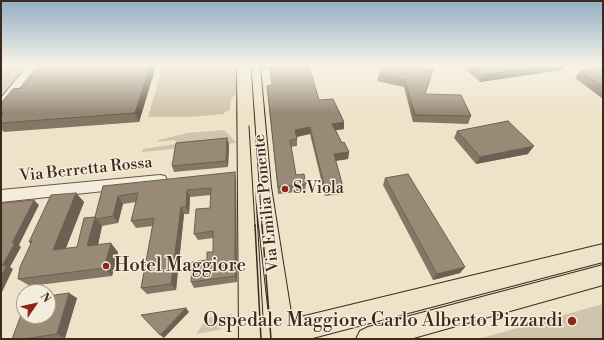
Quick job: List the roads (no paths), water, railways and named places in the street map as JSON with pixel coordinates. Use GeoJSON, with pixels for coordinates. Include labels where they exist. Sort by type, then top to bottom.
{"type":"FeatureCollection","features":[{"type":"Feature","properties":{"kind":"main road","name":"Via Emilia Ponente"},"geometry":{"type":"LineString","coordinates":[[242,82],[239,172],[252,339]]}},
{"type":"Feature","properties":{"kind":"main road","name":"Via Emilia Ponente"},"geometry":{"type":"LineString","coordinates":[[255,82],[263,187],[283,336]]}},
{"type":"Feature","properties":{"kind":"main road"},"geometry":{"type":"LineString","coordinates":[[252,339],[283,336],[307,328],[603,253]]}},
{"type":"Feature","properties":{"kind":"main road"},"geometry":{"type":"LineString","coordinates":[[368,339],[603,275]]}},
{"type":"Feature","properties":{"kind":"street"},"geometry":{"type":"LineString","coordinates":[[1,106],[19,82]]}},
{"type":"Feature","properties":{"kind":"street","name":"Via Berretta Rossa"},"geometry":{"type":"LineString","coordinates":[[1,196],[174,179]]}},
{"type":"Feature","properties":{"kind":"tram line"},"geometry":{"type":"LineString","coordinates":[[252,82],[262,226]]}},
{"type":"Feature","properties":{"kind":"tram line"},"geometry":{"type":"LineString","coordinates":[[249,126],[255,226]]}},
{"type":"Feature","properties":{"kind":"tram line"},"geometry":{"type":"LineString","coordinates":[[255,225],[261,339]]}},
{"type":"Feature","properties":{"kind":"tram line"},"geometry":{"type":"LineString","coordinates":[[262,225],[271,339]]}},
{"type":"Feature","properties":{"kind":"place","name":"S.Viola"},"geometry":{"type":"Point","coordinates":[285,189]}},
{"type":"Feature","properties":{"kind":"place","name":"Hotel Maggiore"},"geometry":{"type":"Point","coordinates":[106,266]}},
{"type":"Feature","properties":{"kind":"place","name":"Ospedale Maggiore Carlo Alberto Pizzardi"},"geometry":{"type":"Point","coordinates":[572,321]}}]}
